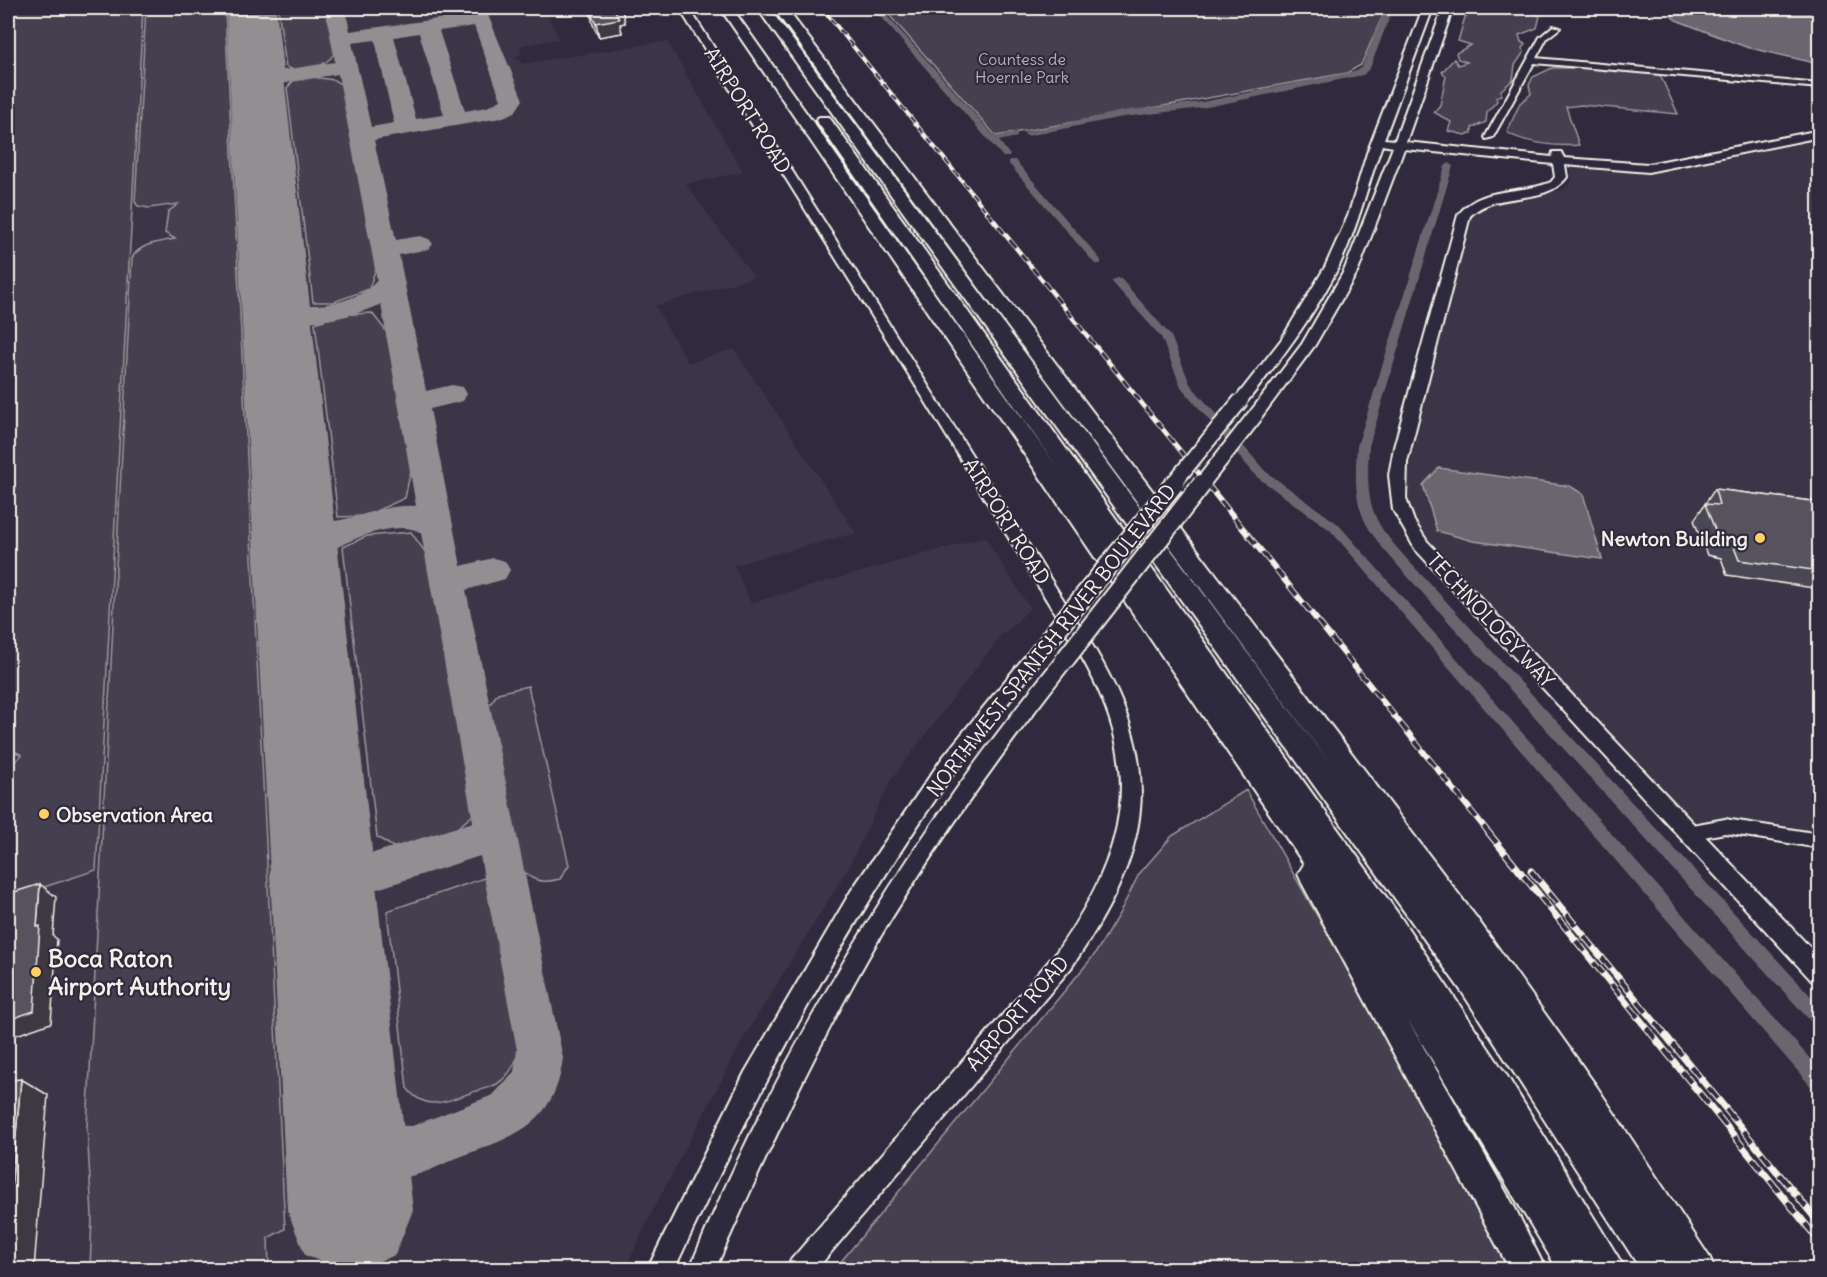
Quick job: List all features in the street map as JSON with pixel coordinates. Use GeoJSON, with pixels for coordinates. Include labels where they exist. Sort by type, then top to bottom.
{"type":"FeatureCollection","features":[{"type":"Feature","properties":{"kind":"highway"},"geometry":{"type":"LineString","coordinates":[[763,8],[1461,964],[1662,1269]]}},
{"type":"Feature","properties":{"kind":"highway"},"geometry":{"type":"LineString","coordinates":[[780,8],[853,101],[1466,926],[1580,1089],[1698,1269]]}},
{"type":"Feature","properties":{"kind":"highway"},"geometry":{"type":"LineString","coordinates":[[729,12],[783,63],[810,100],[1395,932],[1528,1136],[1609,1269]]}},
{"type":"Feature","properties":{"kind":"highway"},"geometry":{"type":"LineString","coordinates":[[729,12],[1427,1022],[1578,1269]]}},
{"type":"Feature","properties":{"kind":"highway"},"geometry":{"type":"LineString","coordinates":[[853,101],[874,160]]}},
{"type":"Feature","properties":{"kind":"highway"},"geometry":{"type":"LineString","coordinates":[[1273,797],[1349,946],[1441,1104],[1529,1269]]}},
{"type":"Feature","properties":{"kind":"main road","name":"AIRPORT ROAD"},"geometry":{"type":"LineString","coordinates":[[684,8],[1101,673],[1122,723],[1131,775],[1128,827],[1121,856],[1111,885],[1091,923],[1063,962],[799,1269]]}},
{"type":"Feature","properties":{"kind":"main road","name":"NORTHWEST SPANISH RIVER BOULEVARD"},"geometry":{"type":"LineString","coordinates":[[660,1269],[733,1117],[824,954],[939,779],[1287,342],[1327,276],[1354,216],[1379,137],[1428,8]]}},
{"type":"Feature","properties":{"kind":"main road","name":"NORTHWEST SPANISH RIVER BOULEVARD"},"geometry":{"type":"LineString","coordinates":[[702,1269],[786,1087],[872,932],[955,802],[1255,416],[1308,345],[1342,289],[1367,236],[1448,8]]}},
{"type":"Feature","properties":{"kind":"main road"},"geometry":{"type":"LineString","coordinates":[[1379,137],[1642,168],[1691,161],[1820,133]]}},
{"type":"Feature","properties":{"kind":"main road","name":"TECHNOLOGY WAY"},"geometry":{"type":"LineString","coordinates":[[1562,159],[1572,180],[1563,190],[1546,195],[1492,196],[1474,204],[1462,219],[1397,467],[1395,483],[1398,501],[1405,519],[1421,545],[1820,974]]}},
{"type":"Feature","properties":{"kind":"street"},"geometry":{"type":"LineString","coordinates":[[1490,137],[1544,37],[1556,28]]}},
{"type":"Feature","properties":{"kind":"street"},"geometry":{"type":"LineString","coordinates":[[1532,60],[1820,86]]}},
{"type":"Feature","properties":{"kind":"street"},"geometry":{"type":"LineString","coordinates":[[1687,833],[1725,826],[1820,841]]}},
{"type":"Feature","properties":{"kind":"shaded area"},"geometry":{"type":"Polygon","coordinates":[[[8,8],[545,8],[559,39],[520,46],[522,55],[514,58],[520,60],[522,64],[667,41],[743,172],[686,184],[754,277],[655,306],[688,363],[734,349],[856,533],[734,565],[751,603],[985,537],[1030,608],[1002,634],[891,780],[847,870],[745,1036],[657,1202],[625,1269],[8,1269],[8,8]]]}},
{"type":"Feature","properties":{"kind":"shaded area"},"geometry":{"type":"Polygon","coordinates":[[[1675,8],[1819,8],[1819,64],[1746,47],[1676,20],[1672,17],[1675,8]]]}},
{"type":"Feature","properties":{"kind":"shaded area"},"geometry":{"type":"Polygon","coordinates":[[[1819,133],[1819,841],[1748,829],[1687,833],[1421,545],[1398,501],[1437,315],[1474,205],[1563,190],[1572,181],[1569,163],[1627,168],[1819,133]]]}},
{"type":"Feature","properties":{"kind":"shaded area"},"geometry":{"type":"Polygon","coordinates":[[[1439,468],[1570,486],[1583,494],[1602,559],[1473,541],[1437,531],[1423,485],[1439,468]]]}},
{"type":"Feature","properties":{"kind":"green space"},"geometry":{"type":"Polygon","coordinates":[[[8,8],[143,8],[96,870],[8,899],[8,768],[22,755],[8,748],[8,8]]]}},
{"type":"Feature","properties":{"kind":"green space"},"geometry":{"type":"Polygon","coordinates":[[[146,8],[225,8],[285,1229],[268,1238],[269,1269],[90,1269],[92,1216],[87,1127],[132,258],[145,246],[175,239],[165,233],[168,212],[178,204],[149,208],[138,206],[135,202],[146,8]]]}},
{"type":"Feature","properties":{"kind":"green space"},"geometry":{"type":"Polygon","coordinates":[[[278,8],[330,8],[335,52],[326,62],[306,70],[286,67],[278,8]]]}},
{"type":"Feature","properties":{"kind":"green space","name":"Countess de Hoernle Park"},"geometry":{"type":"Polygon","coordinates":[[[883,8],[1386,8],[1361,65],[1347,73],[996,136],[883,8]]]}},
{"type":"Feature","properties":{"kind":"green space"},"geometry":{"type":"Polygon","coordinates":[[[1497,8],[1535,13],[1540,16],[1537,28],[1519,35],[1521,42],[1525,44],[1522,48],[1524,52],[1515,65],[1513,80],[1501,90],[1501,95],[1496,97],[1497,101],[1487,112],[1486,122],[1472,128],[1472,133],[1465,135],[1448,131],[1451,122],[1434,112],[1440,105],[1446,76],[1442,72],[1454,59],[1458,65],[1467,62],[1458,59],[1456,53],[1471,45],[1458,41],[1465,17],[1477,10],[1497,8]]]}},
{"type":"Feature","properties":{"kind":"green space"},"geometry":{"type":"Polygon","coordinates":[[[1552,68],[1588,68],[1660,75],[1678,114],[1581,105],[1566,107],[1579,145],[1541,143],[1522,139],[1507,132],[1520,103],[1531,94],[1529,85],[1533,77],[1552,68]]]}},
{"type":"Feature","properties":{"kind":"green space"},"geometry":{"type":"Polygon","coordinates":[[[312,77],[334,80],[342,85],[357,146],[376,268],[369,289],[334,302],[313,302],[287,88],[294,80],[312,77]]]}},
{"type":"Feature","properties":{"kind":"green space"},"geometry":{"type":"Polygon","coordinates":[[[372,313],[386,331],[407,427],[411,470],[405,498],[365,516],[338,517],[315,323],[338,315],[372,313]]]}},
{"type":"Feature","properties":{"kind":"green space"},"geometry":{"type":"Polygon","coordinates":[[[411,532],[428,556],[438,596],[477,803],[473,815],[451,833],[403,848],[393,847],[377,837],[343,547],[367,536],[411,532]]]}},
{"type":"Feature","properties":{"kind":"green space"},"geometry":{"type":"Polygon","coordinates":[[[528,686],[569,865],[560,879],[536,880],[527,875],[519,866],[488,707],[498,693],[528,686]]]}},
{"type":"Feature","properties":{"kind":"green space"},"geometry":{"type":"Polygon","coordinates":[[[1246,790],[1517,1269],[834,1270],[1095,954],[1139,874],[1172,836],[1246,790]]]}},
{"type":"Feature","properties":{"kind":"green space"},"geometry":{"type":"Polygon","coordinates":[[[490,876],[520,1044],[518,1055],[510,1071],[497,1084],[444,1102],[429,1103],[421,1100],[407,1088],[387,911],[490,876]]]}},
{"type":"Feature","properties":{"kind":"building"},"geometry":{"type":"Polygon","coordinates":[[[597,8],[622,9],[615,10],[619,19],[596,23],[590,11],[598,10],[597,8]]]}},
{"type":"Feature","properties":{"kind":"building","name":"Newton Building"},"geometry":{"type":"Polygon","coordinates":[[[1715,489],[1820,502],[1820,571],[1739,560],[1732,542],[1719,540],[1705,504],[1719,505],[1715,489]]]}},
{"type":"Feature","properties":{"kind":"building"},"geometry":{"type":"Polygon","coordinates":[[[40,884],[37,927],[40,926],[34,1011],[8,1020],[8,894],[40,884]]]}},
{"type":"Feature","properties":{"kind":"building"},"geometry":{"type":"Polygon","coordinates":[[[21,1079],[8,1223],[8,1080],[21,1079]]]}},
{"type":"Feature","properties":{"kind":"waterway"},"geometry":{"type":"LineString","coordinates":[[876,8],[1006,155]]}},
{"type":"Feature","properties":{"kind":"waterway"},"geometry":{"type":"LineString","coordinates":[[1027,133],[1123,114],[1202,105],[1360,73],[1366,68],[1389,8]]}},
{"type":"Feature","properties":{"kind":"waterway"},"geometry":{"type":"LineString","coordinates":[[993,140],[1014,135]]}},
{"type":"Feature","properties":{"kind":"waterway"},"geometry":{"type":"LineString","coordinates":[[1012,162],[1098,262]]}},
{"type":"Feature","properties":{"kind":"waterway"},"geometry":{"type":"LineString","coordinates":[[1449,166],[1363,446],[1362,489],[1368,517],[1385,542],[1413,574],[1820,1019]]}},
{"type":"Feature","properties":{"kind":"waterway"},"geometry":{"type":"LineString","coordinates":[[1117,281],[1166,336],[1185,385],[1261,474],[1334,527],[1820,1084]]}},
{"type":"Feature","properties":{"kind":"taxiway"},"geometry":{"type":"LineString","coordinates":[[335,8],[341,38]]}},
{"type":"Feature","properties":{"kind":"taxiway"},"geometry":{"type":"LineString","coordinates":[[427,26],[481,19],[512,100],[507,107],[493,113],[457,119]]}},
{"type":"Feature","properties":{"kind":"taxiway"},"geometry":{"type":"LineString","coordinates":[[383,32],[427,26]]}},
{"type":"Feature","properties":{"kind":"taxiway"},"geometry":{"type":"LineString","coordinates":[[427,26],[457,119]]}},
{"type":"Feature","properties":{"kind":"taxiway"},"geometry":{"type":"LineString","coordinates":[[341,38],[383,32]]}},
{"type":"Feature","properties":{"kind":"taxiway"},"geometry":{"type":"LineString","coordinates":[[383,32],[407,128]]}},
{"type":"Feature","properties":{"kind":"taxiway"},"geometry":{"type":"LineString","coordinates":[[341,38],[347,66]]}},
{"type":"Feature","properties":{"kind":"taxiway"},"geometry":{"type":"LineString","coordinates":[[257,81],[347,66]]}},
{"type":"Feature","properties":{"kind":"taxiway"},"geometry":{"type":"LineString","coordinates":[[347,66],[361,136]]}},
{"type":"Feature","properties":{"kind":"taxiway"},"geometry":{"type":"LineString","coordinates":[[407,128],[457,119]]}},
{"type":"Feature","properties":{"kind":"taxiway"},"geometry":{"type":"LineString","coordinates":[[361,136],[407,128]]}},
{"type":"Feature","properties":{"kind":"taxiway"},"geometry":{"type":"LineString","coordinates":[[361,136],[385,250]]}},
{"type":"Feature","properties":{"kind":"taxiway"},"geometry":{"type":"LineString","coordinates":[[385,250],[420,244]]}},
{"type":"Feature","properties":{"kind":"taxiway"},"geometry":{"type":"LineString","coordinates":[[385,250],[413,403]]}},
{"type":"Feature","properties":{"kind":"taxiway"},"geometry":{"type":"LineString","coordinates":[[275,305],[286,311],[300,313],[337,310],[371,299],[383,291],[390,281]]}},
{"type":"Feature","properties":{"kind":"taxiway"},"geometry":{"type":"LineString","coordinates":[[413,403],[452,394]]}},
{"type":"Feature","properties":{"kind":"taxiway"},"geometry":{"type":"LineString","coordinates":[[413,403],[437,529]]}},
{"type":"Feature","properties":{"kind":"taxiway"},"geometry":{"type":"LineString","coordinates":[[298,566],[305,554],[317,544],[352,527],[390,518],[407,517],[426,520],[437,529]]}},
{"type":"Feature","properties":{"kind":"taxiway"},"geometry":{"type":"LineString","coordinates":[[294,522],[311,533],[339,532]]}},
{"type":"Feature","properties":{"kind":"taxiway"},"geometry":{"type":"LineString","coordinates":[[437,529],[496,833]]}},
{"type":"Feature","properties":{"kind":"taxiway"},"geometry":{"type":"LineString","coordinates":[[447,583],[493,570]]}},
{"type":"Feature","properties":{"kind":"taxiway"},"geometry":{"type":"LineString","coordinates":[[324,887],[496,833]]}},
{"type":"Feature","properties":{"kind":"taxiway"},"geometry":{"type":"LineString","coordinates":[[342,1115],[352,1132],[367,1144],[385,1151],[405,1152],[419,1149],[497,1119],[516,1107],[531,1088],[539,1066],[540,1050],[496,833]]}},
{"type":"Feature","properties":{"kind":"runway"},"geometry":{"type":"LineString","coordinates":[[251,8],[350,1210]]}},
{"type":"Feature","properties":{"kind":"railway"},"geometry":{"type":"LineString","coordinates":[[822,8],[988,213]]}},
{"type":"Feature","properties":{"kind":"railway"},"geometry":{"type":"LineString","coordinates":[[987,212],[1208,485]]}},
{"type":"Feature","properties":{"kind":"railway"},"geometry":{"type":"LineString","coordinates":[[1207,484],[1489,833]]}},
{"type":"Feature","properties":{"kind":"railway"},"geometry":{"type":"LineString","coordinates":[[1488,832],[1820,1242]]}},
{"type":"Feature","properties":{"kind":"railway"},"geometry":{"type":"LineString","coordinates":[[1531,871],[1820,1224]]}},
{"type":"Feature","properties":{"kind":"place","name":"Newton Building"},"geometry":{"type":"Point","coordinates":[1760,538]}},
{"type":"Feature","properties":{"kind":"place","name":"Observation Area"},"geometry":{"type":"Point","coordinates":[44,814]}},
{"type":"Feature","properties":{"kind":"place","name":"Boca Raton Airport Authority"},"geometry":{"type":"Point","coordinates":[36,972]}}]}
